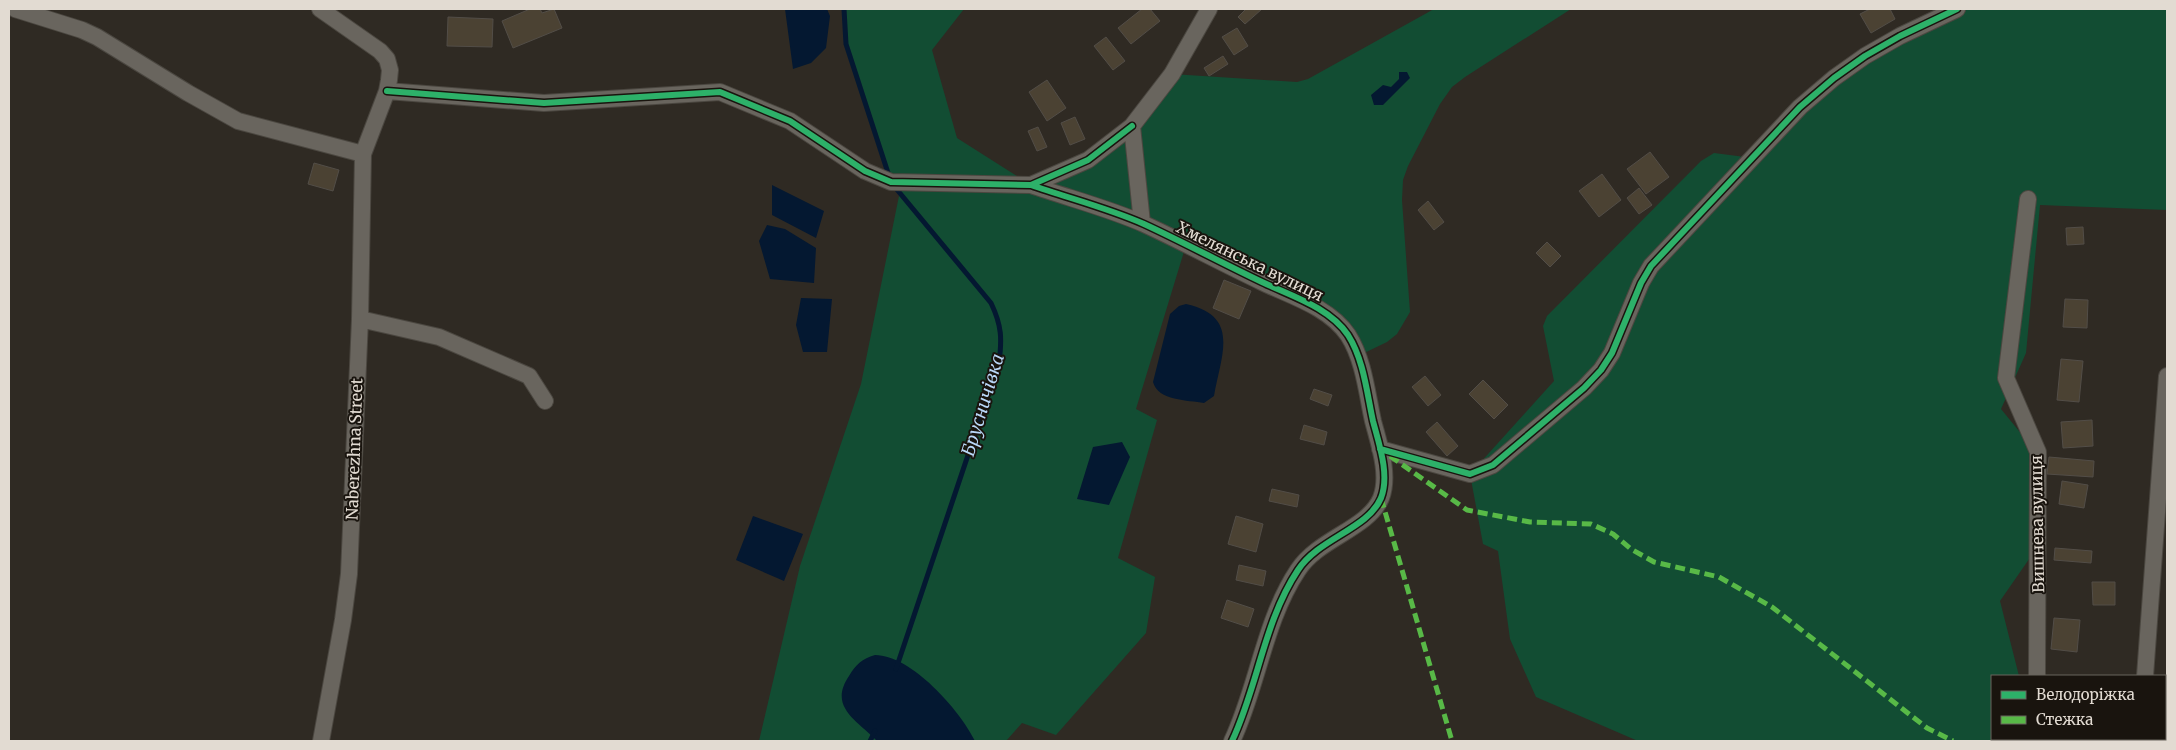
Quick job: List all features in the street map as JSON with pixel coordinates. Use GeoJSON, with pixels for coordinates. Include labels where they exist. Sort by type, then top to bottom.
{"type":"FeatureCollection","features":[{"type":"Feature","properties":{"kind":"street"},"geometry":{"type":"LineString","coordinates":[[15,9],[82,30],[98,37],[188,93],[238,121],[363,154]]}},
{"type":"Feature","properties":{"kind":"street","name":"Naberezhna Street"},"geometry":{"type":"LineString","coordinates":[[320,9],[380,51],[387,59],[390,70],[387,91],[363,154],[360,319],[349,574],[343,620],[321,741]]}},
{"type":"Feature","properties":{"kind":"street"},"geometry":{"type":"LineString","coordinates":[[387,91],[544,103],[720,92],[790,121],[864,171],[891,182],[1031,185],[1088,160],[1132,126],[1172,74],[1209,9]]}},
{"type":"Feature","properties":{"kind":"street"},"geometry":{"type":"LineString","coordinates":[[1380,449],[1470,474],[1493,466],[1584,388],[1601,370],[1612,353],[1641,283],[1651,266],[1800,107],[1834,78],[1865,56],[1900,36],[1957,9]]}},
{"type":"Feature","properties":{"kind":"street"},"geometry":{"type":"LineString","coordinates":[[1132,126],[1142,223]]}},
{"type":"Feature","properties":{"kind":"street","name":"Хмелянська вулиця"},"geometry":{"type":"LineString","coordinates":[[1031,185],[1142,223],[1323,312],[1336,322],[1347,335],[1358,356],[1380,449],[1384,484],[1380,498],[1364,519],[1318,548],[1306,559],[1292,580],[1277,612],[1246,707],[1232,741]]}},
{"type":"Feature","properties":{"kind":"street","name":"Вишнева вулиця"},"geometry":{"type":"LineString","coordinates":[[2028,199],[2006,378],[2038,452],[2037,675]]}},
{"type":"Feature","properties":{"kind":"street"},"geometry":{"type":"LineString","coordinates":[[360,319],[438,337],[529,376],[545,401]]}},
{"type":"Feature","properties":{"kind":"street"},"geometry":{"type":"LineString","coordinates":[[2145,675],[2167,376]]}},
{"type":"Feature","properties":{"kind":"green space"},"geometry":{"type":"Polygon","coordinates":[[[844,9],[964,9],[932,50],[957,138],[1031,185],[1088,160],[1172,74],[1297,82],[1308,79],[1434,9],[1571,9],[1465,77],[1452,87],[1440,104],[1408,166],[1403,180],[1402,200],[1410,312],[1397,334],[1387,342],[1358,356],[1336,322],[1186,245],[1136,409],[1157,420],[1118,558],[1155,577],[1146,633],[1056,735],[1022,723],[1006,741],[759,741],[800,566],[861,384],[901,186],[891,182],[846,44],[844,9]]]}},
{"type":"Feature","properties":{"kind":"green space"},"geometry":{"type":"Polygon","coordinates":[[[1957,9],[2167,9],[2167,210],[2040,205],[2026,353],[2001,409],[2032,447],[2034,552],[2000,601],[2019,675],[1991,675],[1991,740],[2028,741],[1638,741],[1536,697],[1510,639],[1498,551],[1483,544],[1470,474],[1554,381],[1543,326],[1547,316],[1701,161],[1714,153],[1753,158],[1834,78],[1957,9]]]}},
{"type":"Feature","properties":{"kind":"water"},"geometry":{"type":"Polygon","coordinates":[[[785,9],[827,9],[830,16],[826,48],[811,63],[793,69],[785,9]]]}},
{"type":"Feature","properties":{"kind":"water"},"geometry":{"type":"Polygon","coordinates":[[[1399,72],[1407,72],[1410,78],[1383,105],[1374,105],[1371,95],[1383,85],[1391,87],[1399,79],[1399,72]]]}},
{"type":"Feature","properties":{"kind":"water"},"geometry":{"type":"Polygon","coordinates":[[[772,185],[824,211],[816,238],[772,215],[772,185]]]}},
{"type":"Feature","properties":{"kind":"water"},"geometry":{"type":"Polygon","coordinates":[[[767,225],[785,229],[816,248],[814,283],[770,279],[759,241],[767,225]]]}},
{"type":"Feature","properties":{"kind":"water"},"geometry":{"type":"Polygon","coordinates":[[[801,298],[832,299],[827,352],[803,352],[796,325],[801,298]]]}},
{"type":"Feature","properties":{"kind":"water"},"geometry":{"type":"Polygon","coordinates":[[[1186,304],[1203,310],[1215,318],[1221,328],[1223,339],[1223,352],[1214,396],[1204,403],[1167,396],[1156,388],[1153,382],[1170,314],[1179,306],[1186,304]]]}},
{"type":"Feature","properties":{"kind":"water"},"geometry":{"type":"Polygon","coordinates":[[[1122,442],[1130,457],[1109,505],[1077,499],[1093,447],[1122,442]]]}},
{"type":"Feature","properties":{"kind":"water"},"geometry":{"type":"Polygon","coordinates":[[[753,516],[803,534],[784,581],[736,560],[753,516]]]}},
{"type":"Feature","properties":{"kind":"water"},"geometry":{"type":"Polygon","coordinates":[[[875,655],[889,657],[904,664],[933,686],[958,714],[975,741],[877,741],[848,712],[843,705],[842,696],[843,687],[854,668],[866,658],[875,655]]]}},
{"type":"Feature","properties":{"kind":"building"},"geometry":{"type":"Polygon","coordinates":[[[530,9],[540,9],[542,13],[554,9],[562,28],[513,48],[502,21],[530,9]]]}},
{"type":"Feature","properties":{"kind":"building"},"geometry":{"type":"Polygon","coordinates":[[[1142,9],[1150,9],[1160,21],[1131,44],[1118,28],[1142,9]]]}},
{"type":"Feature","properties":{"kind":"building"},"geometry":{"type":"Polygon","coordinates":[[[1246,9],[1262,9],[1245,24],[1238,17],[1246,9]]]}},
{"type":"Feature","properties":{"kind":"building"},"geometry":{"type":"Polygon","coordinates":[[[1870,9],[1890,9],[1895,19],[1871,33],[1860,14],[1870,9]]]}},
{"type":"Feature","properties":{"kind":"building"},"geometry":{"type":"Polygon","coordinates":[[[448,17],[493,19],[492,47],[447,46],[448,17]]]}},
{"type":"Feature","properties":{"kind":"building"},"geometry":{"type":"Polygon","coordinates":[[[1237,28],[1248,46],[1234,55],[1222,37],[1237,28]]]}},
{"type":"Feature","properties":{"kind":"building"},"geometry":{"type":"Polygon","coordinates":[[[1106,37],[1125,61],[1113,70],[1094,46],[1106,37]]]}},
{"type":"Feature","properties":{"kind":"building"},"geometry":{"type":"Polygon","coordinates":[[[1223,56],[1228,64],[1209,76],[1204,68],[1223,56]]]}},
{"type":"Feature","properties":{"kind":"building"},"geometry":{"type":"Polygon","coordinates":[[[1047,80],[1066,108],[1047,121],[1029,92],[1047,80]]]}},
{"type":"Feature","properties":{"kind":"building"},"geometry":{"type":"Polygon","coordinates":[[[1075,117],[1085,139],[1070,145],[1061,123],[1075,117]]]}},
{"type":"Feature","properties":{"kind":"building"},"geometry":{"type":"Polygon","coordinates":[[[1038,127],[1047,147],[1037,151],[1028,131],[1038,127]]]}},
{"type":"Feature","properties":{"kind":"building"},"geometry":{"type":"Polygon","coordinates":[[[1650,152],[1669,177],[1646,194],[1627,169],[1650,152]]]}},
{"type":"Feature","properties":{"kind":"building"},"geometry":{"type":"Polygon","coordinates":[[[314,163],[339,170],[333,191],[308,184],[314,163]]]}},
{"type":"Feature","properties":{"kind":"building"},"geometry":{"type":"Polygon","coordinates":[[[1602,174],[1621,200],[1599,217],[1579,191],[1602,174]]]}},
{"type":"Feature","properties":{"kind":"building"},"geometry":{"type":"Polygon","coordinates":[[[1639,188],[1652,205],[1639,214],[1627,198],[1639,188]]]}},
{"type":"Feature","properties":{"kind":"building"},"geometry":{"type":"Polygon","coordinates":[[[1428,201],[1444,222],[1434,230],[1418,210],[1428,201]]]}},
{"type":"Feature","properties":{"kind":"building"},"geometry":{"type":"Polygon","coordinates":[[[2083,227],[2084,244],[2067,245],[2066,228],[2083,227]]]}},
{"type":"Feature","properties":{"kind":"building"},"geometry":{"type":"Polygon","coordinates":[[[1547,242],[1561,256],[1550,267],[1536,253],[1547,242]]]}},
{"type":"Feature","properties":{"kind":"building"},"geometry":{"type":"Polygon","coordinates":[[[1224,280],[1251,291],[1239,319],[1213,308],[1224,280]]]}},
{"type":"Feature","properties":{"kind":"building"},"geometry":{"type":"Polygon","coordinates":[[[2065,299],[2088,300],[2087,328],[2063,327],[2065,299]]]}},
{"type":"Feature","properties":{"kind":"building"},"geometry":{"type":"Polygon","coordinates":[[[2061,359],[2083,361],[2079,402],[2057,400],[2061,359]]]}},
{"type":"Feature","properties":{"kind":"building"},"geometry":{"type":"Polygon","coordinates":[[[1425,376],[1441,395],[1428,406],[1412,387],[1425,376]]]}},
{"type":"Feature","properties":{"kind":"building"},"geometry":{"type":"Polygon","coordinates":[[[1483,380],[1508,405],[1494,419],[1469,394],[1483,380]]]}},
{"type":"Feature","properties":{"kind":"building"},"geometry":{"type":"Polygon","coordinates":[[[1314,389],[1332,395],[1328,406],[1310,399],[1314,389]]]}},
{"type":"Feature","properties":{"kind":"building"},"geometry":{"type":"Polygon","coordinates":[[[2092,420],[2093,446],[2063,448],[2061,422],[2092,420]]]}},
{"type":"Feature","properties":{"kind":"building"},"geometry":{"type":"Polygon","coordinates":[[[1437,422],[1458,446],[1447,456],[1426,432],[1437,422]]]}},
{"type":"Feature","properties":{"kind":"building"},"geometry":{"type":"Polygon","coordinates":[[[1304,425],[1327,432],[1324,445],[1300,439],[1304,425]]]}},
{"type":"Feature","properties":{"kind":"building"},"geometry":{"type":"Polygon","coordinates":[[[2049,457],[2094,461],[2093,477],[2047,474],[2049,457]]]}},
{"type":"Feature","properties":{"kind":"building"},"geometry":{"type":"Polygon","coordinates":[[[2062,481],[2088,485],[2084,508],[2059,504],[2062,481]]]}},
{"type":"Feature","properties":{"kind":"building"},"geometry":{"type":"Polygon","coordinates":[[[1272,489],[1299,495],[1297,507],[1269,501],[1272,489]]]}},
{"type":"Feature","properties":{"kind":"building"},"geometry":{"type":"Polygon","coordinates":[[[1236,516],[1263,524],[1256,552],[1228,544],[1236,516]]]}},
{"type":"Feature","properties":{"kind":"building"},"geometry":{"type":"Polygon","coordinates":[[[2055,548],[2092,551],[2091,563],[2054,560],[2055,548]]]}},
{"type":"Feature","properties":{"kind":"building"},"geometry":{"type":"Polygon","coordinates":[[[1239,565],[1266,571],[1263,586],[1236,580],[1239,565]]]}},
{"type":"Feature","properties":{"kind":"building"},"geometry":{"type":"Polygon","coordinates":[[[2092,582],[2115,582],[2115,605],[2093,605],[2092,582]]]}},
{"type":"Feature","properties":{"kind":"building"},"geometry":{"type":"Polygon","coordinates":[[[1227,600],[1254,609],[1248,627],[1221,618],[1227,600]]]}},
{"type":"Feature","properties":{"kind":"building"},"geometry":{"type":"Polygon","coordinates":[[[2054,618],[2080,620],[2077,652],[2051,649],[2054,618]]]}},
{"type":"Feature","properties":{"kind":"building"},"geometry":{"type":"Polygon","coordinates":[[[2166,684],[2167,685],[2166,709],[2166,684]]]}},
{"type":"Feature","properties":{"kind":"waterway","name":"Брусничівка"},"geometry":{"type":"LineString","coordinates":[[844,9],[846,44],[890,179]]}},
{"type":"Feature","properties":{"kind":"waterway","name":"Брусничівка"},"geometry":{"type":"LineString","coordinates":[[894,186],[991,303],[999,326],[1001,340],[999,363],[896,669]]}},
{"type":"Feature","properties":{"kind":"waterway","name":"Брусничівка"},"geometry":{"type":"LineString","coordinates":[[870,741],[875,731]]}},
{"type":"Feature","properties":{"kind":"marked path"},"geometry":{"type":"LineString","coordinates":[[1390,456],[1467,510],[1530,522],[1591,524],[1613,534],[1631,549],[1654,562],[1719,577],[1772,607],[1927,728],[1953,741]]}},
{"type":"Feature","properties":{"kind":"marked path"},"geometry":{"type":"LineString","coordinates":[[1381,498],[1452,741]]}},
{"type":"Feature","properties":{"kind":"cycle path"},"geometry":{"type":"LineString","coordinates":[[1380,449],[1470,474],[1493,465],[1584,388],[1601,370],[1612,353],[1641,283],[1651,266],[1800,107],[1834,78],[1865,56],[1900,36],[1957,9]]}},
{"type":"Feature","properties":{"kind":"cycle path"},"geometry":{"type":"LineString","coordinates":[[387,91],[544,103],[720,92],[790,121],[865,171],[891,182],[1031,185],[1088,160],[1132,126]]}},
{"type":"Feature","properties":{"kind":"cycle path"},"geometry":{"type":"LineString","coordinates":[[1031,185],[1130,218],[1309,303],[1340,325],[1348,335],[1358,355],[1383,459],[1384,480],[1381,498],[1375,509],[1365,518],[1318,550],[1298,570],[1277,610],[1241,720],[1232,741]]}}]}
